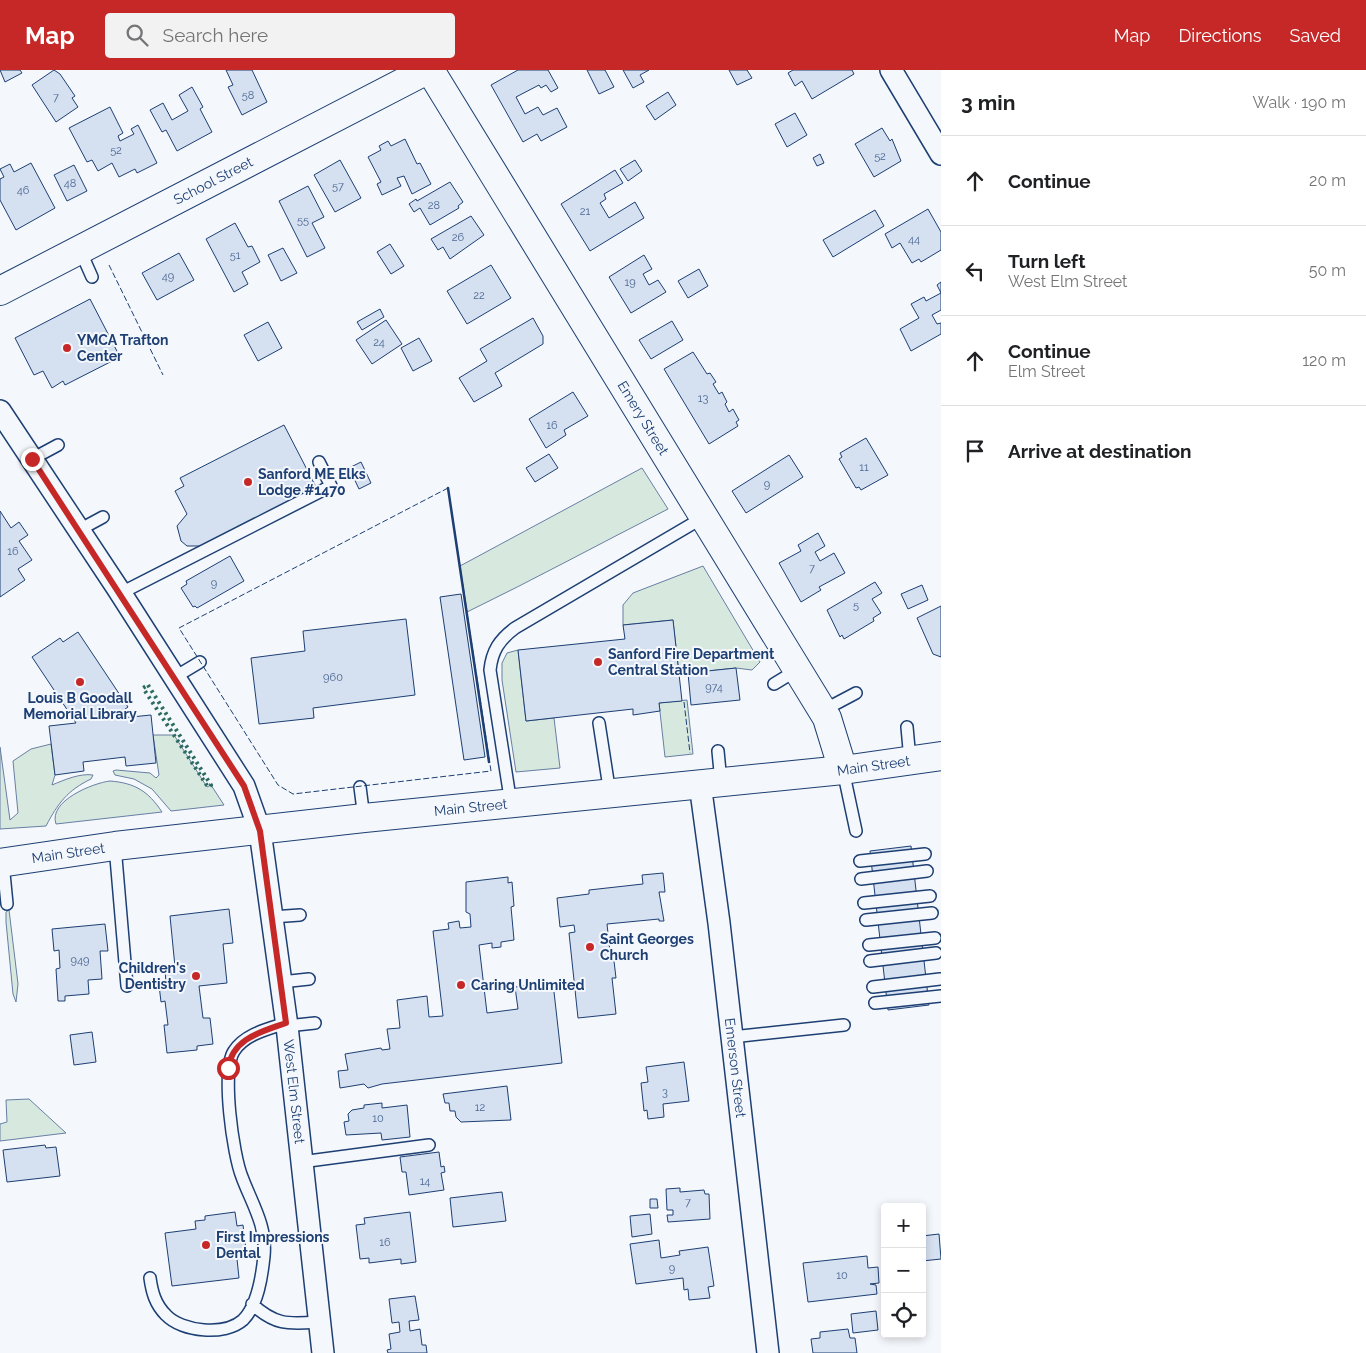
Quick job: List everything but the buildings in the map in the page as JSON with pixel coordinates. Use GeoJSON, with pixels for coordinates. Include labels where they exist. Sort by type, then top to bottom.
{"type":"FeatureCollection","features":[{"type":"Feature","properties":{"kind":"main road","name":"School Street"},"geometry":{"type":"LineString","coordinates":[[0,291],[428,70]]}},
{"type":"Feature","properties":{"kind":"main road","name":"Emery Street"},"geometry":{"type":"LineString","coordinates":[[428,70],[822,711],[844,770]]}},
{"type":"Feature","properties":{"kind":"main road","name":"Main Street"},"geometry":{"type":"LineString","coordinates":[[1,863],[115,846],[364,818],[844,770],[941,756]]}},
{"type":"Feature","properties":{"kind":"street"},"geometry":{"type":"LineString","coordinates":[[891,70],[941,154]]}},
{"type":"Feature","properties":{"kind":"street","name":"West Elm Street"},"geometry":{"type":"LineString","coordinates":[[0,411],[121,593],[244,786],[260,831],[281,982],[323,1353]]}},
{"type":"Feature","properties":{"kind":"street","name":"Emerson Street"},"geometry":{"type":"LineString","coordinates":[[710,783],[732,1037],[768,1353]]}},
{"type":"Feature","properties":{"kind":"lane"},"geometry":{"type":"LineString","coordinates":[[80,250],[92,277]]}},
{"type":"Feature","properties":{"kind":"lane"},"geometry":{"type":"LineString","coordinates":[[32,459],[58,445]]}},
{"type":"Feature","properties":{"kind":"lane"},"geometry":{"type":"LineString","coordinates":[[121,593],[331,486],[319,462]]}},
{"type":"Feature","properties":{"kind":"lane"},"geometry":{"type":"LineString","coordinates":[[79,530],[103,516]]}},
{"type":"Feature","properties":{"kind":"lane"},"geometry":{"type":"LineString","coordinates":[[511,804],[490,670],[491,658],[496,646],[503,636],[514,628],[704,517]]}},
{"type":"Feature","properties":{"kind":"lane"},"geometry":{"type":"LineString","coordinates":[[175,677],[200,662]]}},
{"type":"Feature","properties":{"kind":"lane"},"geometry":{"type":"LineString","coordinates":[[774,684],[797,670]]}},
{"type":"Feature","properties":{"kind":"lane"},"geometry":{"type":"LineString","coordinates":[[822,711],[856,693]]}},
{"type":"Feature","properties":{"kind":"lane"},"geometry":{"type":"LineString","coordinates":[[599,723],[610,794]]}},
{"type":"Feature","properties":{"kind":"lane"},"geometry":{"type":"LineString","coordinates":[[907,727],[910,760]]}},
{"type":"Feature","properties":{"kind":"lane"},"geometry":{"type":"LineString","coordinates":[[710,783],[718,751]]}},
{"type":"Feature","properties":{"kind":"lane"},"geometry":{"type":"LineString","coordinates":[[844,770],[856,831]]}},
{"type":"Feature","properties":{"kind":"lane"},"geometry":{"type":"LineString","coordinates":[[360,787],[364,818]]}},
{"type":"Feature","properties":{"kind":"lane"},"geometry":{"type":"LineString","coordinates":[[115,846],[127,986]]}},
{"type":"Feature","properties":{"kind":"lane"},"geometry":{"type":"LineString","coordinates":[[860,861],[925,854]]}},
{"type":"Feature","properties":{"kind":"lane"},"geometry":{"type":"LineString","coordinates":[[1,863],[7,904]]}},
{"type":"Feature","properties":{"kind":"lane"},"geometry":{"type":"LineString","coordinates":[[861,879],[927,871]]}},
{"type":"Feature","properties":{"kind":"lane"},"geometry":{"type":"LineString","coordinates":[[864,903],[930,896]]}},
{"type":"Feature","properties":{"kind":"lane"},"geometry":{"type":"LineString","coordinates":[[866,920],[932,913]]}},
{"type":"Feature","properties":{"kind":"lane"},"geometry":{"type":"LineString","coordinates":[[272,918],[300,916]]}},
{"type":"Feature","properties":{"kind":"lane"},"geometry":{"type":"LineString","coordinates":[[869,945],[935,938]]}},
{"type":"Feature","properties":{"kind":"lane"},"geometry":{"type":"LineString","coordinates":[[870,961],[936,953]]}},
{"type":"Feature","properties":{"kind":"lane"},"geometry":{"type":"LineString","coordinates":[[281,982],[309,979]]}},
{"type":"Feature","properties":{"kind":"lane"},"geometry":{"type":"LineString","coordinates":[[873,987],[940,980]]}},
{"type":"Feature","properties":{"kind":"lane"},"geometry":{"type":"LineString","coordinates":[[875,1003],[941,996]]}},
{"type":"Feature","properties":{"kind":"lane"},"geometry":{"type":"LineString","coordinates":[[150,1278],[152,1295],[158,1306],[166,1316],[185,1326],[226,1328],[243,1320],[252,1304],[262,1269],[264,1230],[237,1163],[230,1113],[228,1068],[234,1050],[244,1040],[286,1025],[315,1024]]}},
{"type":"Feature","properties":{"kind":"lane"},"geometry":{"type":"LineString","coordinates":[[732,1037],[844,1025]]}},
{"type":"Feature","properties":{"kind":"lane"},"geometry":{"type":"LineString","coordinates":[[301,1162],[429,1145]]}},
{"type":"Feature","properties":{"kind":"lane"},"geometry":{"type":"LineString","coordinates":[[252,1304],[278,1323],[319,1322]]}},
{"type":"Feature","properties":{"kind":"shaded area"},"geometry":{"type":"Polygon","coordinates":[[[642,468],[668,509],[467,612],[460,566],[642,468]]]}},
{"type":"Feature","properties":{"kind":"shaded area"},"geometry":{"type":"Polygon","coordinates":[[[703,566],[760,662],[752,670],[736,668],[679,674],[673,620],[623,625],[623,605],[633,593],[703,566]]]}},
{"type":"Feature","properties":{"kind":"shaded area"},"geometry":{"type":"Polygon","coordinates":[[[518,650],[526,721],[554,718],[560,768],[516,772],[502,680],[502,663],[507,653],[518,650]]]}},
{"type":"Feature","properties":{"kind":"shaded area"},"geometry":{"type":"Polygon","coordinates":[[[687,700],[693,754],[665,757],[659,703],[687,700]]]}},
{"type":"Feature","properties":{"kind":"shaded area"},"geometry":{"type":"Polygon","coordinates":[[[153,735],[174,735],[207,787],[211,785],[224,805],[171,811],[152,789],[134,779],[115,775],[113,771],[116,770],[150,773],[156,778],[159,775],[153,735]]]}},
{"type":"Feature","properties":{"kind":"shaded area"},"geometry":{"type":"Polygon","coordinates":[[[51,744],[55,775],[52,785],[83,775],[93,775],[91,779],[64,798],[46,826],[0,829],[0,747],[10,820],[18,813],[13,761],[31,749],[51,744]]]}},
{"type":"Feature","properties":{"kind":"shaded area"},"geometry":{"type":"Polygon","coordinates":[[[110,781],[140,789],[146,793],[162,812],[56,824],[55,816],[65,801],[83,789],[110,781]]]}},
{"type":"Feature","properties":{"kind":"shaded area"},"geometry":{"type":"Polygon","coordinates":[[[9,910],[18,984],[16,1002],[13,994],[6,922],[6,912],[9,910]]]}},
{"type":"Feature","properties":{"kind":"shaded area"},"geometry":{"type":"Polygon","coordinates":[[[29,1099],[66,1133],[0,1141],[0,1124],[7,1122],[6,1100],[29,1099]]]}},
{"type":"Feature","properties":{"kind":"hedge"},"geometry":{"type":"LineString","coordinates":[[148,685],[211,785],[208,787],[143,688],[148,685]]}},
{"type":"Feature","properties":{"kind":"fence"},"geometry":{"type":"LineString","coordinates":[[109,265],[163,375]]}},
{"type":"Feature","properties":{"kind":"fence"},"geometry":{"type":"LineString","coordinates":[[448,488],[491,771],[293,794],[278,785],[179,628],[448,488]]}},
{"type":"Feature","properties":{"kind":"fence"},"geometry":{"type":"LineString","coordinates":[[684,702],[690,753]]}},
{"type":"Feature","properties":{"kind":"wall"},"geometry":{"type":"LineString","coordinates":[[448,488],[489,762]]}},
{"type":"Feature","properties":{"kind":"place","name":"YMCA Trafton Center"},"geometry":{"type":"Point","coordinates":[67,348]}},
{"type":"Feature","properties":{"kind":"place","name":"Sanford ME Elks Lodge #1470"},"geometry":{"type":"Point","coordinates":[248,482]}},
{"type":"Feature","properties":{"kind":"place","name":"Sanford Fire Department Central Station"},"geometry":{"type":"Point","coordinates":[598,662]}},
{"type":"Feature","properties":{"kind":"place","name":"Louis B Goodall Memorial Library"},"geometry":{"type":"Point","coordinates":[80,682]}},
{"type":"Feature","properties":{"kind":"place","name":"Saint Georges Church"},"geometry":{"type":"Point","coordinates":[590,947]}},
{"type":"Feature","properties":{"kind":"place","name":"Children's Dentistry"},"geometry":{"type":"Point","coordinates":[196,976]}},
{"type":"Feature","properties":{"kind":"place","name":"Caring Unlimited"},"geometry":{"type":"Point","coordinates":[461,985]}},
{"type":"Feature","properties":{"kind":"place","name":"First Impressions Dental"},"geometry":{"type":"Point","coordinates":[206,1245]}},
{"type":"Feature","properties":{"kind":"route"},"geometry":{"type":"LineString","coordinates":[[32,459],[244,786],[260,831],[286,1023],[244,1040],[234,1050],[228,1068]]}}]}
